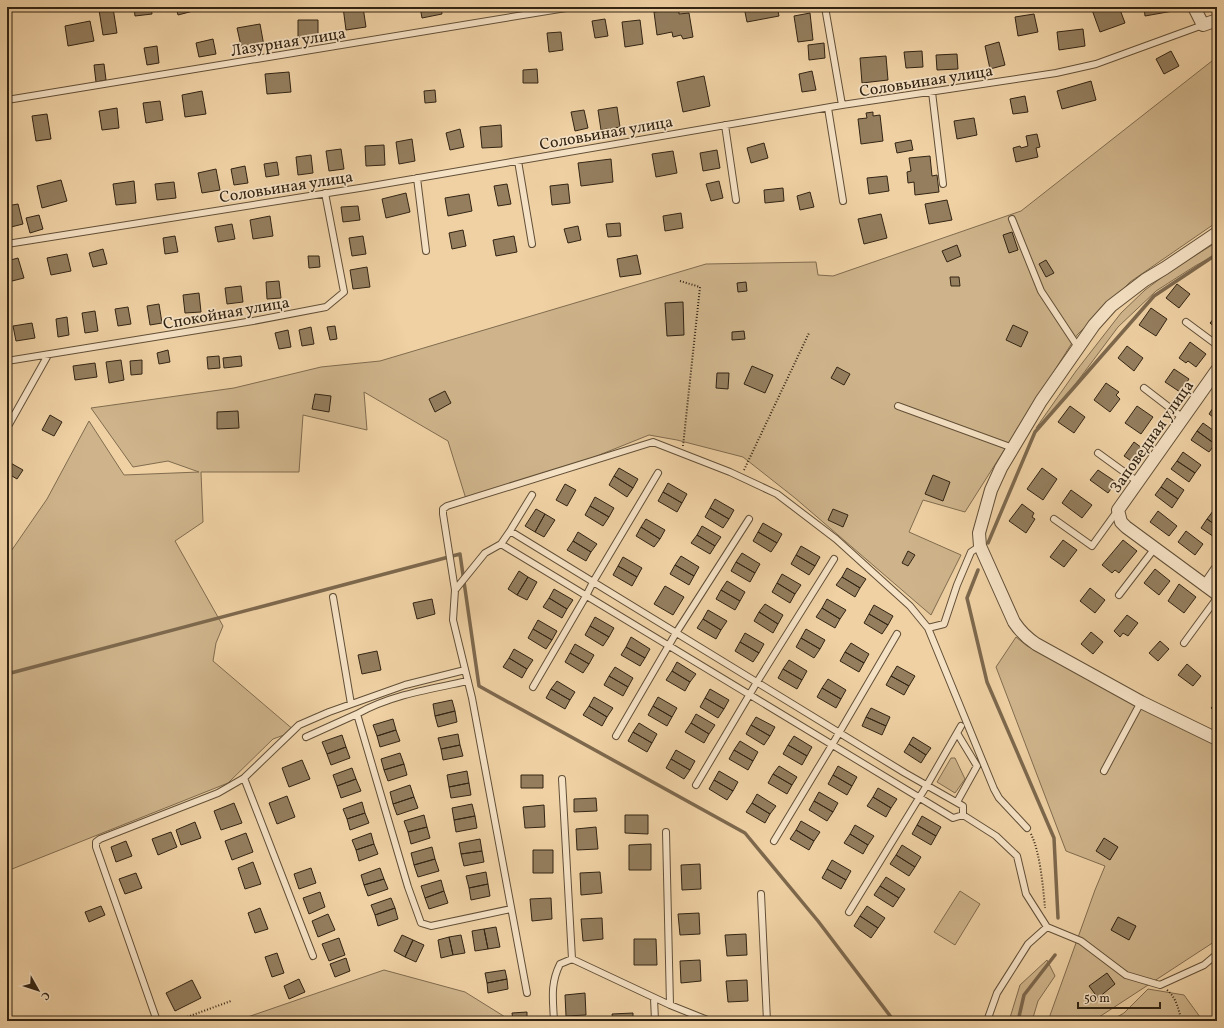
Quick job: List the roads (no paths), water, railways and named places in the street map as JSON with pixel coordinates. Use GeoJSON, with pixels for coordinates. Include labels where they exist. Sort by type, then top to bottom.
{"type":"FeatureCollection","features":[{"type":"Feature","properties":{"kind":"street"},"geometry":{"type":"LineString","coordinates":[[1194,7],[1203,25],[1217,20]]}},
{"type":"Feature","properties":{"kind":"street"},"geometry":{"type":"LineString","coordinates":[[1217,234],[1145,280],[1117,302],[1094,325],[1041,401],[1001,468],[991,490],[979,532],[980,546],[1014,622],[1019,630],[1028,639],[1141,702],[1217,739]]}},
{"type":"Feature","properties":{"kind":"street","name":"Заповедная улица"},"geometry":{"type":"LineString","coordinates":[[1217,370],[1118,510],[1121,522],[1126,527],[1217,594]]}},
{"type":"Feature","properties":{"kind":"street"},"geometry":{"type":"LineString","coordinates":[[1206,586],[1217,570]]}},
{"type":"Feature","properties":{"kind":"lane","name":"Лазурная улица"},"geometry":{"type":"LineString","coordinates":[[7,100],[572,7]]}},
{"type":"Feature","properties":{"kind":"lane"},"geometry":{"type":"LineString","coordinates":[[825,7],[842,106]]}},
{"type":"Feature","properties":{"kind":"lane","name":"Соловьиная улица"},"geometry":{"type":"LineString","coordinates":[[7,244],[417,178],[828,108],[1056,73],[1096,64],[1203,25]]}},
{"type":"Feature","properties":{"kind":"lane"},"geometry":{"type":"LineString","coordinates":[[932,92],[943,184]]}},
{"type":"Feature","properties":{"kind":"lane"},"geometry":{"type":"LineString","coordinates":[[828,108],[843,201]]}},
{"type":"Feature","properties":{"kind":"lane"},"geometry":{"type":"LineString","coordinates":[[725,125],[736,200]]}},
{"type":"Feature","properties":{"kind":"lane"},"geometry":{"type":"LineString","coordinates":[[518,161],[532,244]]}},
{"type":"Feature","properties":{"kind":"lane"},"geometry":{"type":"LineString","coordinates":[[417,178],[426,251]]}},
{"type":"Feature","properties":{"kind":"lane","name":"Спокойная улица"},"geometry":{"type":"LineString","coordinates":[[7,361],[252,321],[326,307],[344,292],[324,193]]}},
{"type":"Feature","properties":{"kind":"lane"},"geometry":{"type":"LineString","coordinates":[[1012,219],[1041,292],[1078,347]]}},
{"type":"Feature","properties":{"kind":"lane"},"geometry":{"type":"LineString","coordinates":[[1186,322],[1217,345]]}},
{"type":"Feature","properties":{"kind":"lane"},"geometry":{"type":"LineString","coordinates":[[7,428],[48,354]]}},
{"type":"Feature","properties":{"kind":"lane"},"geometry":{"type":"LineString","coordinates":[[1144,388],[1183,418]]}},
{"type":"Feature","properties":{"kind":"lane"},"geometry":{"type":"LineString","coordinates":[[898,406],[1013,448]]}},
{"type":"Feature","properties":{"kind":"lane"},"geometry":{"type":"LineString","coordinates":[[527,993],[472,698],[453,620],[455,590],[443,514],[443,509],[446,506],[653,442],[741,477],[777,494],[836,539],[910,606],[928,628],[994,790],[999,798],[1027,828]]}},
{"type":"Feature","properties":{"kind":"lane"},"geometry":{"type":"LineString","coordinates":[[1098,453],[1138,482]]}},
{"type":"Feature","properties":{"kind":"lane"},"geometry":{"type":"LineString","coordinates":[[533,687],[658,473]]}},
{"type":"Feature","properties":{"kind":"lane"},"geometry":{"type":"LineString","coordinates":[[455,590],[485,553],[501,544],[532,494]]}},
{"type":"Feature","properties":{"kind":"lane"},"geometry":{"type":"LineString","coordinates":[[1054,518],[1092,546],[1118,510]]}},
{"type":"Feature","properties":{"kind":"lane"},"geometry":{"type":"LineString","coordinates":[[616,736],[676,633],[749,519]]}},
{"type":"Feature","properties":{"kind":"lane"},"geometry":{"type":"LineString","coordinates":[[510,531],[839,732],[957,802],[963,806],[963,815]]}},
{"type":"Feature","properties":{"kind":"lane"},"geometry":{"type":"LineString","coordinates":[[501,544],[953,818],[963,815],[996,836],[1017,856],[1026,894],[1047,927],[1081,941],[1126,975],[1160,985],[1204,965],[1217,954]]}},
{"type":"Feature","properties":{"kind":"lane"},"geometry":{"type":"LineString","coordinates":[[928,628],[944,624],[957,585],[971,552],[980,546]]}},
{"type":"Feature","properties":{"kind":"lane"},"geometry":{"type":"LineString","coordinates":[[1119,595],[1155,548]]}},
{"type":"Feature","properties":{"kind":"lane"},"geometry":{"type":"LineString","coordinates":[[696,785],[757,682],[834,559]]}},
{"type":"Feature","properties":{"kind":"lane"},"geometry":{"type":"LineString","coordinates":[[333,597],[351,704]]}},
{"type":"Feature","properties":{"kind":"lane"},"geometry":{"type":"LineString","coordinates":[[1184,643],[1217,598]]}},
{"type":"Feature","properties":{"kind":"lane"},"geometry":{"type":"LineString","coordinates":[[774,841],[897,634]]}},
{"type":"Feature","properties":{"kind":"lane"},"geometry":{"type":"LineString","coordinates":[[157,1021],[96,847],[96,842],[107,836],[218,793],[244,778],[299,725],[351,704],[405,685],[465,670]]}},
{"type":"Feature","properties":{"kind":"lane"},"geometry":{"type":"LineString","coordinates":[[306,737],[368,708],[412,692],[468,681]]}},
{"type":"Feature","properties":{"kind":"lane"},"geometry":{"type":"LineString","coordinates":[[1104,771],[1141,702]]}},
{"type":"Feature","properties":{"kind":"lane"},"geometry":{"type":"LineString","coordinates":[[357,714],[408,887],[421,923],[431,926],[511,908]]}},
{"type":"Feature","properties":{"kind":"lane"},"geometry":{"type":"LineString","coordinates":[[849,912],[928,785],[961,726]]}},
{"type":"Feature","properties":{"kind":"lane"},"geometry":{"type":"LineString","coordinates":[[957,733],[977,766],[957,802]]}},
{"type":"Feature","properties":{"kind":"lane"},"geometry":{"type":"LineString","coordinates":[[244,778],[313,956]]}},
{"type":"Feature","properties":{"kind":"lane"},"geometry":{"type":"LineString","coordinates":[[562,779],[572,959]]}},
{"type":"Feature","properties":{"kind":"lane"},"geometry":{"type":"LineString","coordinates":[[666,832],[670,1005]]}},
{"type":"Feature","properties":{"kind":"lane"},"geometry":{"type":"LineString","coordinates":[[761,894],[766,1021]]}},
{"type":"Feature","properties":{"kind":"lane"},"geometry":{"type":"LineString","coordinates":[[987,1021],[997,993],[1028,944],[1047,927]]}},
{"type":"Feature","properties":{"kind":"lane"},"geometry":{"type":"LineString","coordinates":[[554,1021],[552,989],[555,974],[560,964],[572,959],[654,998],[710,1021]]}},
{"type":"Feature","properties":{"kind":"lane"},"geometry":{"type":"LineString","coordinates":[[654,998],[656,1021]]}},
{"type":"Feature","properties":{"kind":"waterway"},"geometry":{"type":"LineString","coordinates":[[988,543],[1035,432],[1154,296],[1217,254]]}},
{"type":"Feature","properties":{"kind":"waterway"},"geometry":{"type":"LineString","coordinates":[[7,674],[460,554],[479,686],[745,833],[818,921],[894,1021]]}},
{"type":"Feature","properties":{"kind":"waterway"},"geometry":{"type":"LineString","coordinates":[[978,570],[967,598],[987,682],[1054,838],[1058,918]]}},
{"type":"Feature","properties":{"kind":"waterway"},"geometry":{"type":"LineString","coordinates":[[1018,1021],[1024,995],[1055,955]]}}]}
